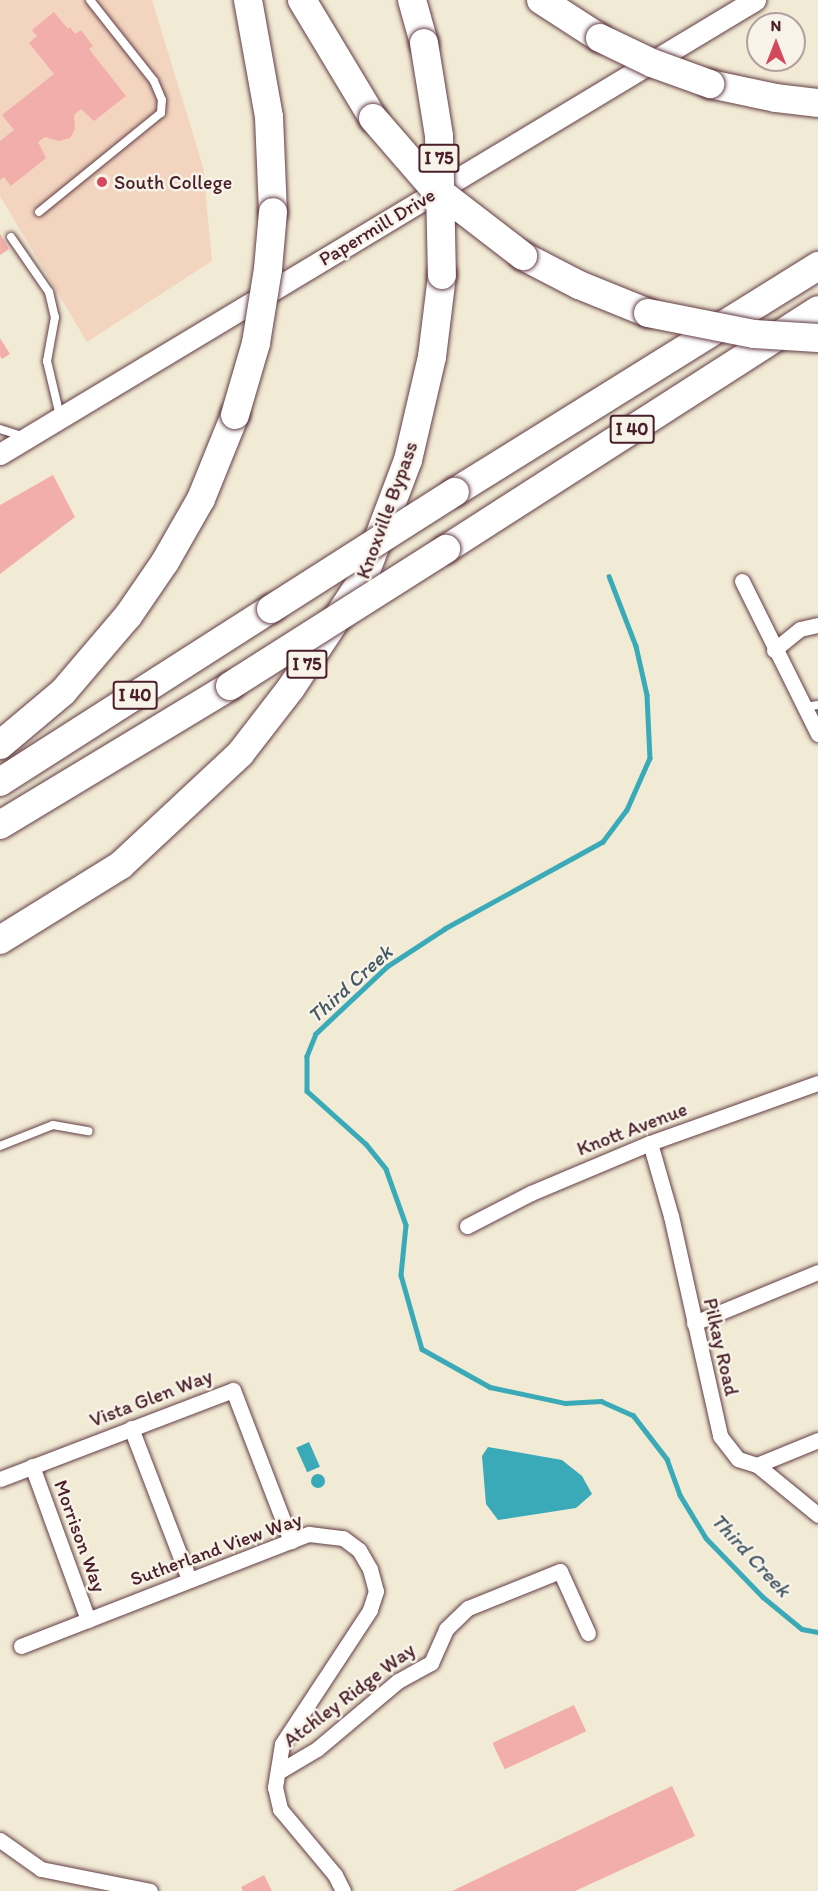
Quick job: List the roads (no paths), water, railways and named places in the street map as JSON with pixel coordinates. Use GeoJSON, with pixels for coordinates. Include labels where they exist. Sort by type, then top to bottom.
{"type":"FeatureCollection","features":[{"type":"Feature","properties":{"kind":"highway"},"geometry":{"type":"LineString","coordinates":[[0,745],[63,692],[128,616],[165,562],[201,499],[235,415],[256,343],[268,269],[273,212],[269,117],[248,0]]}},
{"type":"Feature","properties":{"kind":"highway"},"geometry":{"type":"LineString","coordinates":[[302,0],[373,118],[432,186],[523,256],[579,285],[648,313],[754,334],[818,338]]}},
{"type":"Feature","properties":{"kind":"highway","name":"Knoxville Bypass"},"geometry":{"type":"LineString","coordinates":[[0,940],[121,865],[182,811],[240,754],[304,668],[363,579],[408,460],[432,357],[442,275],[439,136],[424,43],[412,0]]}},
{"type":"Feature","properties":{"kind":"highway"},"geometry":{"type":"LineString","coordinates":[[541,0],[600,38],[652,63],[710,84],[776,99],[818,103]]}},
{"type":"Feature","properties":{"kind":"highway","name":"I 40"},"geometry":{"type":"LineString","coordinates":[[0,782],[455,492],[818,266]]}},
{"type":"Feature","properties":{"kind":"highway","name":"I 40"},"geometry":{"type":"LineString","coordinates":[[0,825],[230,686],[818,310]]}},
{"type":"Feature","properties":{"kind":"main road","name":"Papermill Drive"},"geometry":{"type":"LineString","coordinates":[[0,454],[755,0]]}},
{"type":"Feature","properties":{"kind":"street"},"geometry":{"type":"LineString","coordinates":[[742,581],[774,650],[811,706],[818,734]]}},
{"type":"Feature","properties":{"kind":"street"},"geometry":{"type":"LineString","coordinates":[[774,650],[800,629],[818,625]]}},
{"type":"Feature","properties":{"kind":"street","name":"Knott Avenue"},"geometry":{"type":"LineString","coordinates":[[467,1226],[531,1192],[650,1143],[818,1083]]}},
{"type":"Feature","properties":{"kind":"street","name":"Pilkay Road"},"geometry":{"type":"LineString","coordinates":[[650,1143],[720,1436],[738,1459],[757,1465],[818,1515]]}},
{"type":"Feature","properties":{"kind":"street"},"geometry":{"type":"LineString","coordinates":[[694,1323],[818,1272]]}},
{"type":"Feature","properties":{"kind":"street","name":"Vista Glen Way"},"geometry":{"type":"LineString","coordinates":[[0,1479],[233,1390],[291,1541]]}},
{"type":"Feature","properties":{"kind":"street"},"geometry":{"type":"LineString","coordinates":[[131,1428],[189,1579]]}},
{"type":"Feature","properties":{"kind":"street"},"geometry":{"type":"LineString","coordinates":[[757,1465],[818,1440]]}},
{"type":"Feature","properties":{"kind":"street","name":"Morrison Way"},"geometry":{"type":"LineString","coordinates":[[32,1466],[88,1620]]}},
{"type":"Feature","properties":{"kind":"street","name":"Sutherland View Way"},"geometry":{"type":"LineString","coordinates":[[21,1646],[309,1534],[343,1538],[359,1550],[370,1569],[376,1591],[370,1610],[282,1744],[275,1787],[280,1809],[335,1875],[343,1891]]}},
{"type":"Feature","properties":{"kind":"street","name":"Atchley Ridge Way"},"geometry":{"type":"LineString","coordinates":[[278,1772],[317,1749],[398,1681],[431,1663],[446,1629],[468,1608],[560,1571],[588,1633]]}},
{"type":"Feature","properties":{"kind":"street"},"geometry":{"type":"LineString","coordinates":[[0,1840],[42,1869],[150,1891]]}},
{"type":"Feature","properties":{"kind":"lane"},"geometry":{"type":"LineString","coordinates":[[39,212],[161,113],[162,100],[154,81],[90,0]]}},
{"type":"Feature","properties":{"kind":"lane"},"geometry":{"type":"LineString","coordinates":[[11,237],[48,292],[55,317],[47,361],[60,418]]}},
{"type":"Feature","properties":{"kind":"lane"},"geometry":{"type":"LineString","coordinates":[[0,429],[27,438]]}},
{"type":"Feature","properties":{"kind":"lane"},"geometry":{"type":"LineString","coordinates":[[0,1146],[52,1125],[88,1131]]}},
{"type":"Feature","properties":{"kind":"water"},"geometry":{"type":"Polygon","coordinates":[[[309,1442],[320,1467],[307,1472],[296,1448],[309,1442]]]}},
{"type":"Feature","properties":{"kind":"water"},"geometry":{"type":"Polygon","coordinates":[[[488,1447],[562,1460],[582,1476],[592,1494],[576,1508],[498,1520],[486,1504],[482,1456],[488,1447]]]}},
{"type":"Feature","properties":{"kind":"water"},"geometry":{"type":"Polygon","coordinates":[[[318,1474],[323,1476],[325,1481],[323,1486],[318,1488],[313,1486],[311,1481],[313,1476],[318,1474]]]}},
{"type":"Feature","properties":{"kind":"waterway","name":"Third Creek"},"geometry":{"type":"LineString","coordinates":[[609,576],[636,646],[647,695],[650,758],[627,810],[603,842],[445,929],[387,967],[316,1034],[307,1056],[307,1091],[366,1144],[386,1169],[406,1225],[401,1275],[422,1349],[490,1387],[565,1403],[601,1401],[633,1415],[667,1459],[680,1495],[706,1538],[763,1597],[802,1629],[818,1632]]}},
{"type":"Feature","properties":{"kind":"place","name":"South College"},"geometry":{"type":"Point","coordinates":[102,182]}}]}
